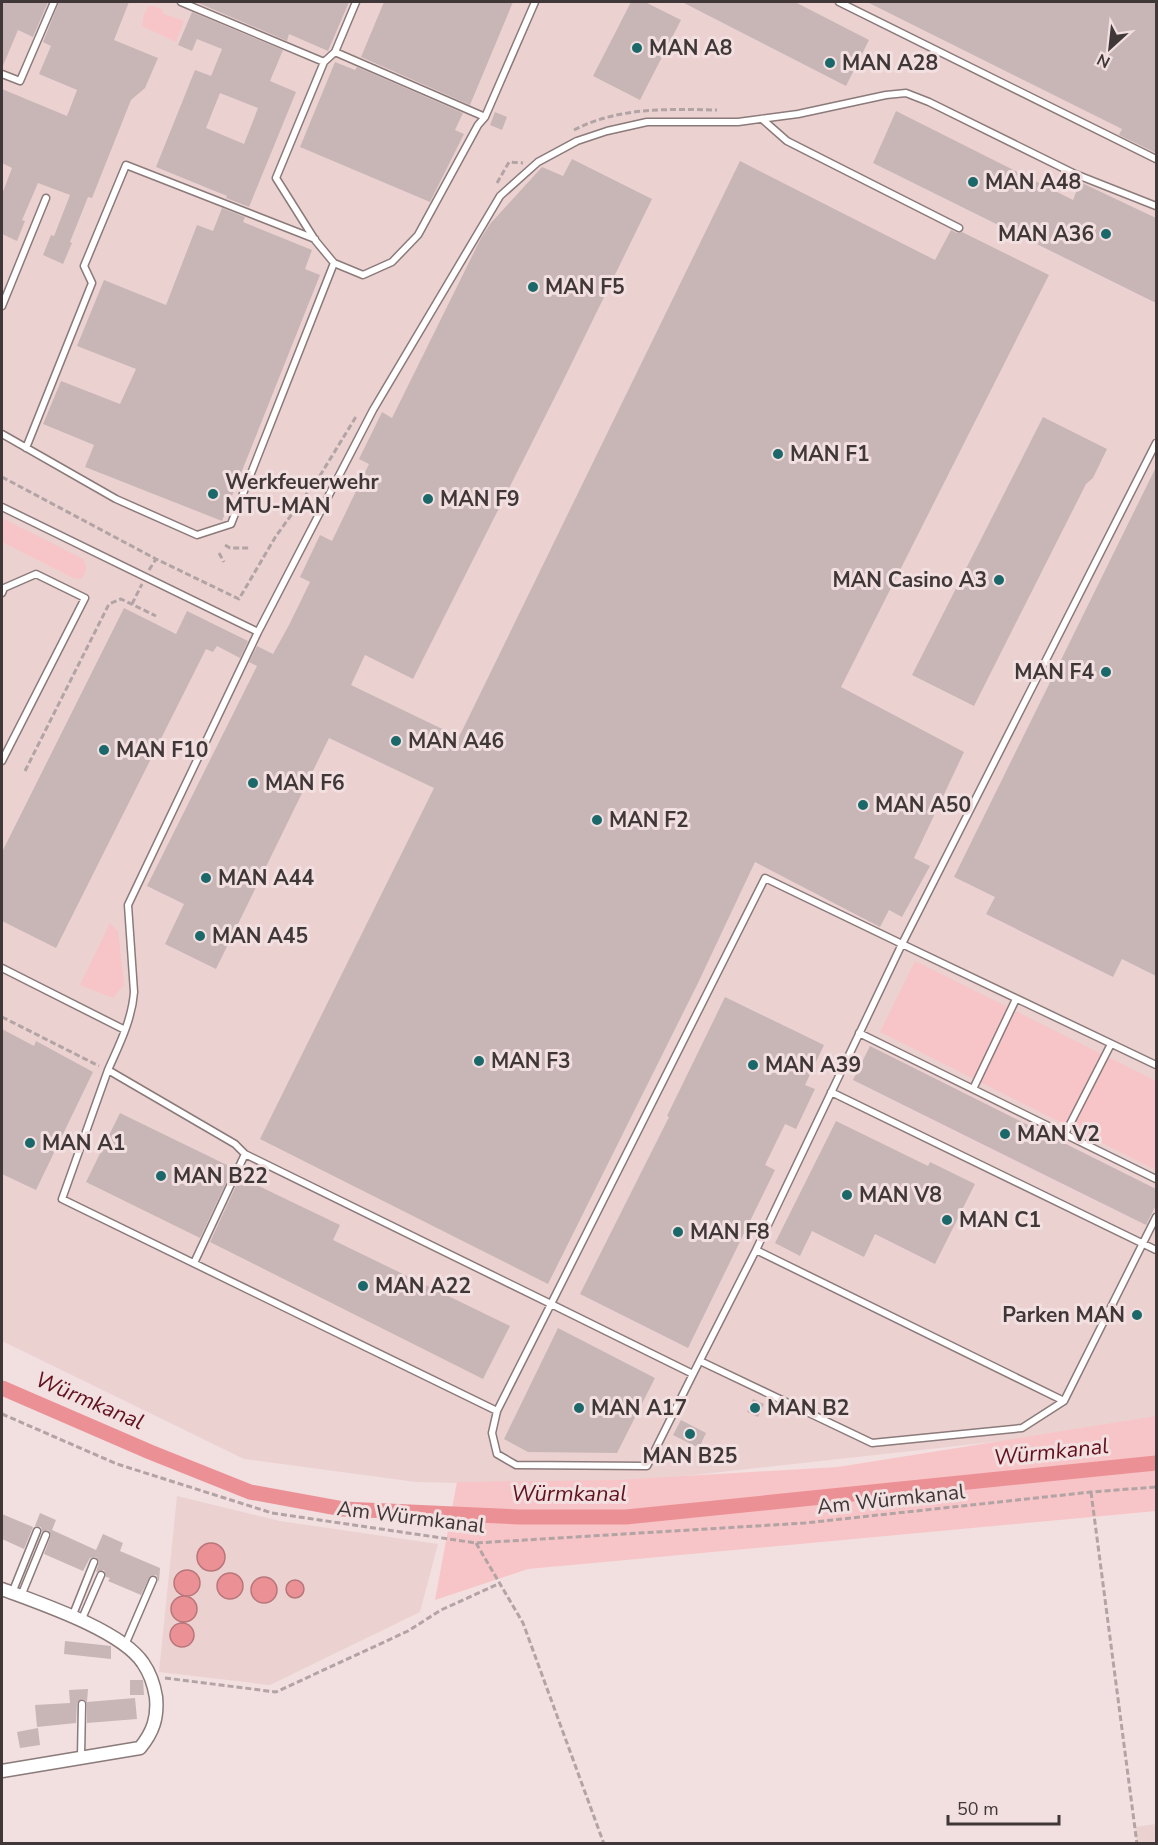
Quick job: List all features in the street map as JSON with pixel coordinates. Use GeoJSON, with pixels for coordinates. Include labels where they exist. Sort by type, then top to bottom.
{"type":"FeatureCollection","features":[{"type":"Feature","properties":{"kind":"street"},"geometry":{"type":"LineString","coordinates":[[2,1771],[140,1748],[152,1732],[157,1707],[154,1686],[143,1662],[125,1646],[102,1631],[11,1593]]}},
{"type":"Feature","properties":{"kind":"lane"},"geometry":{"type":"LineString","coordinates":[[2,74],[20,81],[54,2]]}},
{"type":"Feature","properties":{"kind":"lane"},"geometry":{"type":"LineString","coordinates":[[181,2],[324,62]]}},
{"type":"Feature","properties":{"kind":"lane"},"geometry":{"type":"LineString","coordinates":[[356,2],[335,52],[324,62],[276,178],[315,240],[334,263],[363,275],[392,262],[418,235],[477,125],[485,117],[535,2]]}},
{"type":"Feature","properties":{"kind":"lane"},"geometry":{"type":"LineString","coordinates":[[839,2],[1156,159]]}},
{"type":"Feature","properties":{"kind":"lane"},"geometry":{"type":"LineString","coordinates":[[335,52],[485,117]]}},
{"type":"Feature","properties":{"kind":"lane"},"geometry":{"type":"LineString","coordinates":[[496,1411],[62,1199],[108,1070],[131,1014],[134,992],[128,905],[258,632],[373,410],[500,196],[538,162],[577,141],[607,131],[647,122],[738,122],[762,119],[906,93],[929,102],[1075,174],[1156,206]]}},
{"type":"Feature","properties":{"kind":"lane"},"geometry":{"type":"LineString","coordinates":[[762,119],[787,141],[959,228]]}},
{"type":"Feature","properties":{"kind":"lane"},"geometry":{"type":"LineString","coordinates":[[26,448],[92,283],[84,266],[126,165],[315,240]]}},
{"type":"Feature","properties":{"kind":"lane"},"geometry":{"type":"LineString","coordinates":[[2,306],[46,198]]}},
{"type":"Feature","properties":{"kind":"lane"},"geometry":{"type":"LineString","coordinates":[[2,434],[116,499],[197,536],[231,524],[334,263]]}},
{"type":"Feature","properties":{"kind":"lane"},"geometry":{"type":"LineString","coordinates":[[1156,443],[902,944],[756,1250],[647,1466],[516,1465],[497,1454],[492,1433],[496,1411],[765,878],[902,944],[1111,1044],[1156,1065]]}},
{"type":"Feature","properties":{"kind":"lane"},"geometry":{"type":"LineString","coordinates":[[2,507],[258,632]]}},
{"type":"Feature","properties":{"kind":"lane"},"geometry":{"type":"LineString","coordinates":[[2,593],[4,588],[36,574],[85,598],[2,761]]}},
{"type":"Feature","properties":{"kind":"lane"},"geometry":{"type":"LineString","coordinates":[[2,968],[125,1030]]}},
{"type":"Feature","properties":{"kind":"lane"},"geometry":{"type":"LineString","coordinates":[[973,1089],[1017,999]]}},
{"type":"Feature","properties":{"kind":"lane"},"geometry":{"type":"LineString","coordinates":[[859,1033],[1156,1179]]}},
{"type":"Feature","properties":{"kind":"lane"},"geometry":{"type":"LineString","coordinates":[[1065,1134],[1111,1044]]}},
{"type":"Feature","properties":{"kind":"lane"},"geometry":{"type":"LineString","coordinates":[[108,1070],[235,1144],[245,1154],[693,1374]]}},
{"type":"Feature","properties":{"kind":"lane"},"geometry":{"type":"LineString","coordinates":[[831,1092],[1156,1250]]}},
{"type":"Feature","properties":{"kind":"lane"},"geometry":{"type":"LineString","coordinates":[[194,1263],[245,1154]]}},
{"type":"Feature","properties":{"kind":"lane"},"geometry":{"type":"LineString","coordinates":[[700,1361],[872,1443],[1022,1428],[1064,1401],[1156,1217]]}},
{"type":"Feature","properties":{"kind":"lane"},"geometry":{"type":"LineString","coordinates":[[756,1250],[1064,1401]]}},
{"type":"Feature","properties":{"kind":"lane"},"geometry":{"type":"LineString","coordinates":[[11,1593],[37,1531]]}},
{"type":"Feature","properties":{"kind":"lane"},"geometry":{"type":"LineString","coordinates":[[11,1593],[46,1535]]}},
{"type":"Feature","properties":{"kind":"lane"},"geometry":{"type":"LineString","coordinates":[[76,1619],[94,1562]]}},
{"type":"Feature","properties":{"kind":"lane"},"geometry":{"type":"LineString","coordinates":[[76,1619],[101,1575]]}},
{"type":"Feature","properties":{"kind":"lane"},"geometry":{"type":"LineString","coordinates":[[125,1646],[153,1580]]}},
{"type":"Feature","properties":{"kind":"lane"},"geometry":{"type":"LineString","coordinates":[[81,1758],[82,1704]]}},
{"type":"Feature","properties":{"kind":"path"},"geometry":{"type":"LineString","coordinates":[[569,132],[587,123],[623,113],[661,109],[725,110]]}},
{"type":"Feature","properties":{"kind":"path"},"geometry":{"type":"LineString","coordinates":[[494,189],[509,162],[521,164],[525,162]]}},
{"type":"Feature","properties":{"kind":"path"},"geometry":{"type":"LineString","coordinates":[[2,477],[156,559],[239,599],[276,536],[321,474],[360,411]]}},
{"type":"Feature","properties":{"kind":"path"},"geometry":{"type":"LineString","coordinates":[[225,545],[230,548],[249,548]]}},
{"type":"Feature","properties":{"kind":"path"},"geometry":{"type":"LineString","coordinates":[[219,553],[224,562]]}},
{"type":"Feature","properties":{"kind":"path"},"geometry":{"type":"LineString","coordinates":[[25,771],[110,604],[120,599],[156,616]]}},
{"type":"Feature","properties":{"kind":"path"},"geometry":{"type":"LineString","coordinates":[[2,1017],[108,1070]]}},
{"type":"Feature","properties":{"kind":"path","name":"Am Würmkanal"},"geometry":{"type":"LineString","coordinates":[[2,1414],[117,1464],[272,1513],[476,1543],[805,1523],[1156,1487]]}},
{"type":"Feature","properties":{"kind":"path"},"geometry":{"type":"LineString","coordinates":[[1091,1492],[1137,1844]]}},
{"type":"Feature","properties":{"kind":"path"},"geometry":{"type":"LineString","coordinates":[[476,1543],[523,1623],[604,1844]]}},
{"type":"Feature","properties":{"kind":"path"},"geometry":{"type":"LineString","coordinates":[[149,1676],[276,1692],[408,1630],[441,1610],[500,1583]]}},
{"type":"Feature","properties":{"kind":"shaded area"},"geometry":{"type":"Polygon","coordinates":[[[2,2],[1156,2],[1156,1424],[658,1479],[536,1485],[416,1482],[244,1459],[2,1341],[2,2]]]}},
{"type":"Feature","properties":{"kind":"shaded area"},"geometry":{"type":"Polygon","coordinates":[[[149,6],[162,9],[164,14],[184,21],[176,42],[142,26],[144,14],[149,6]]]}},
{"type":"Feature","properties":{"kind":"shaded area"},"geometry":{"type":"Polygon","coordinates":[[[2,518],[83,559],[86,572],[81,579],[73,578],[2,542],[2,518]]]}},
{"type":"Feature","properties":{"kind":"shaded area"},"geometry":{"type":"Polygon","coordinates":[[[110,923],[118,931],[124,985],[113,998],[80,985],[110,923]]]}},
{"type":"Feature","properties":{"kind":"shaded area"},"geometry":{"type":"Polygon","coordinates":[[[915,961],[1156,1081],[1156,1170],[880,1032],[915,961]]]}},
{"type":"Feature","properties":{"kind":"shaded area"},"geometry":{"type":"Polygon","coordinates":[[[1156,1416],[1156,1511],[528,1569],[435,1600],[457,1482],[618,1480],[838,1467],[1156,1416]]]}},
{"type":"Feature","properties":{"kind":"shaded area"},"geometry":{"type":"Polygon","coordinates":[[[177,1496],[280,1521],[438,1544],[420,1612],[270,1685],[159,1672],[177,1496]]]}},
{"type":"Feature","properties":{"kind":"shaded area"},"geometry":{"type":"Polygon","coordinates":[[[211,1543],[221,1547],[225,1557],[221,1567],[211,1571],[201,1567],[197,1557],[201,1547],[211,1543]]]}},
{"type":"Feature","properties":{"kind":"shaded area"},"geometry":{"type":"Polygon","coordinates":[[[187,1570],[196,1574],[200,1583],[196,1592],[187,1596],[178,1592],[174,1583],[178,1574],[187,1570]]]}},
{"type":"Feature","properties":{"kind":"shaded area"},"geometry":{"type":"Polygon","coordinates":[[[230,1573],[239,1577],[243,1586],[239,1595],[230,1599],[221,1595],[217,1586],[221,1577],[230,1573]]]}},
{"type":"Feature","properties":{"kind":"shaded area"},"geometry":{"type":"Polygon","coordinates":[[[264,1577],[273,1581],[277,1590],[273,1599],[264,1603],[255,1599],[251,1590],[255,1581],[264,1577]]]}},
{"type":"Feature","properties":{"kind":"shaded area"},"geometry":{"type":"Polygon","coordinates":[[[295,1580],[301,1583],[304,1589],[301,1595],[295,1598],[289,1595],[286,1589],[289,1583],[295,1580]]]}},
{"type":"Feature","properties":{"kind":"shaded area"},"geometry":{"type":"Polygon","coordinates":[[[184,1596],[193,1600],[197,1609],[193,1618],[184,1622],[175,1618],[171,1609],[175,1600],[184,1596]]]}},
{"type":"Feature","properties":{"kind":"shaded area"},"geometry":{"type":"Polygon","coordinates":[[[182,1623],[190,1627],[194,1635],[190,1643],[182,1647],[174,1643],[170,1635],[174,1627],[182,1623]]]}},
{"type":"Feature","properties":{"kind":"shaded area"},"geometry":{"type":"Polygon","coordinates":[[[1156,1824],[1156,1843],[1137,1843],[1135,1827],[1156,1824]]]}},
{"type":"Feature","properties":{"kind":"building"},"geometry":{"type":"Polygon","coordinates":[[[2,2],[48,2],[33,37],[18,30],[2,68],[2,2]]]}},
{"type":"Feature","properties":{"kind":"building"},"geometry":{"type":"Polygon","coordinates":[[[59,2],[129,2],[114,40],[158,58],[145,88],[131,100],[92,198],[88,197],[63,264],[43,255],[51,235],[54,236],[70,195],[38,183],[22,220],[25,221],[17,241],[2,234],[2,194],[12,168],[2,163],[2,89],[67,116],[77,90],[39,74],[51,46],[43,42],[59,2]]]}},
{"type":"Feature","properties":{"kind":"building"},"geometry":{"type":"Polygon","coordinates":[[[196,2],[349,2],[328,51],[289,34],[287,41],[196,2]]]}},
{"type":"Feature","properties":{"kind":"building"},"geometry":{"type":"Polygon","coordinates":[[[384,2],[513,2],[470,105],[361,57],[384,2]]]}},
{"type":"Feature","properties":{"kind":"building","name":"MAN A8"},"geometry":{"type":"Polygon","coordinates":[[[631,2],[645,2],[681,20],[640,100],[593,76],[631,2]]]}},
{"type":"Feature","properties":{"kind":"building","name":"MAN A28"},"geometry":{"type":"Polygon","coordinates":[[[682,2],[795,2],[869,40],[846,86],[682,2]]]}},
{"type":"Feature","properties":{"kind":"building"},"geometry":{"type":"Polygon","coordinates":[[[867,2],[1156,2],[1156,153],[1119,135],[1122,129],[867,2]]]}},
{"type":"Feature","properties":{"kind":"building"},"geometry":{"type":"Polygon","coordinates":[[[192,12],[283,50],[270,81],[296,92],[249,207],[156,167],[195,70],[211,76],[222,49],[197,39],[192,51],[178,45],[192,12]],[[220,93],[206,128],[244,144],[258,108],[220,93]]]}},
{"type":"Feature","properties":{"kind":"building"},"geometry":{"type":"Polygon","coordinates":[[[335,62],[355,70],[357,67],[463,113],[455,130],[464,134],[430,202],[300,147],[335,62]]]}},
{"type":"Feature","properties":{"kind":"building"},"geometry":{"type":"Polygon","coordinates":[[[896,111],[1073,200],[1080,182],[1156,218],[1156,303],[873,163],[896,111]]]}},
{"type":"Feature","properties":{"kind":"building"},"geometry":{"type":"Polygon","coordinates":[[[495,112],[507,117],[502,130],[490,125],[495,112]]]}},
{"type":"Feature","properties":{"kind":"building"},"geometry":{"type":"Polygon","coordinates":[[[572,159],[652,199],[413,679],[365,655],[351,685],[459,737],[740,161],[935,260],[951,230],[957,233],[962,232],[1049,275],[841,687],[964,752],[914,858],[930,866],[902,917],[889,910],[880,927],[755,862],[698,983],[548,1284],[260,1139],[434,788],[329,738],[216,969],[165,944],[184,904],[147,886],[257,666],[249,662],[257,646],[273,654],[289,625],[310,582],[300,577],[320,535],[332,541],[369,464],[359,459],[382,412],[392,418],[481,238],[490,224],[542,167],[563,176],[572,159]]]}},
{"type":"Feature","properties":{"kind":"building"},"geometry":{"type":"Polygon","coordinates":[[[222,208],[245,217],[243,222],[312,250],[305,269],[320,275],[222,521],[85,467],[94,445],[43,424],[61,381],[120,404],[136,369],[77,346],[104,280],[166,305],[197,225],[213,231],[222,208]]]}},
{"type":"Feature","properties":{"kind":"building","name":"MAN Casino A3"},"geometry":{"type":"Polygon","coordinates":[[[1043,417],[1107,449],[1093,478],[1086,484],[974,706],[912,675],[1043,417]]]}},
{"type":"Feature","properties":{"kind":"building","name":"MAN F4"},"geometry":{"type":"Polygon","coordinates":[[[1156,467],[1156,976],[1122,959],[1113,977],[986,914],[995,897],[954,877],[1156,467]]]}},
{"type":"Feature","properties":{"kind":"building","name":"MAN F10"},"geometry":{"type":"Polygon","coordinates":[[[124,608],[176,634],[187,611],[248,641],[240,658],[217,646],[213,652],[206,649],[56,948],[2,921],[2,852],[124,608]]]}},
{"type":"Feature","properties":{"kind":"building","name":"MAN F8"},"geometry":{"type":"Polygon","coordinates":[[[725,997],[824,1045],[805,1085],[815,1089],[796,1129],[785,1124],[765,1165],[775,1170],[688,1348],[580,1294],[669,1117],[667,1116],[725,997]]]}},
{"type":"Feature","properties":{"kind":"building","name":"MAN A1"},"geometry":{"type":"Polygon","coordinates":[[[2,1029],[34,1046],[36,1041],[93,1072],[36,1190],[2,1174],[2,1029]]]}},
{"type":"Feature","properties":{"kind":"building","name":"MAN V2"},"geometry":{"type":"Polygon","coordinates":[[[870,1046],[1156,1189],[1156,1205],[1146,1225],[853,1080],[870,1046]]]}},
{"type":"Feature","properties":{"kind":"building","name":"MAN B22"},"geometry":{"type":"Polygon","coordinates":[[[120,1113],[233,1168],[200,1238],[86,1182],[120,1113]]]}},
{"type":"Feature","properties":{"kind":"building","name":"MAN V8"},"geometry":{"type":"Polygon","coordinates":[[[836,1121],[928,1166],[930,1162],[975,1184],[935,1264],[875,1234],[864,1257],[812,1231],[800,1256],[775,1243],[836,1121]]]}},
{"type":"Feature","properties":{"kind":"building","name":"MAN A22"},"geometry":{"type":"Polygon","coordinates":[[[240,1177],[340,1225],[333,1240],[510,1326],[483,1379],[210,1242],[240,1177]]]}},
{"type":"Feature","properties":{"kind":"building","name":"MAN A17"},"geometry":{"type":"Polygon","coordinates":[[[558,1328],[655,1378],[617,1453],[528,1452],[504,1439],[558,1328]]]}},
{"type":"Feature","properties":{"kind":"building","name":"MAN B2"},"geometry":{"type":"Polygon","coordinates":[[[753,1399],[764,1404],[758,1417],[747,1412],[753,1399]]]}},
{"type":"Feature","properties":{"kind":"building","name":"MAN B25"},"geometry":{"type":"Polygon","coordinates":[[[681,1420],[706,1433],[699,1448],[673,1435],[681,1420]]]}},
{"type":"Feature","properties":{"kind":"building"},"geometry":{"type":"Polygon","coordinates":[[[40,1513],[56,1520],[52,1530],[96,1550],[103,1534],[123,1543],[120,1551],[160,1568],[159,1582],[156,1575],[150,1576],[141,1595],[108,1581],[110,1578],[106,1577],[104,1570],[96,1572],[99,1562],[96,1557],[90,1558],[83,1571],[44,1554],[51,1535],[48,1530],[42,1532],[41,1527],[35,1526],[40,1513]]]}},
{"type":"Feature","properties":{"kind":"building"},"geometry":{"type":"Polygon","coordinates":[[[2,1514],[33,1527],[24,1549],[2,1539],[2,1514]]]}},
{"type":"Feature","properties":{"kind":"building"},"geometry":{"type":"Polygon","coordinates":[[[65,1641],[111,1646],[111,1659],[64,1654],[65,1641]]]}},
{"type":"Feature","properties":{"kind":"building"},"geometry":{"type":"Polygon","coordinates":[[[130,1680],[143,1680],[144,1695],[130,1695],[130,1680]]]}},
{"type":"Feature","properties":{"kind":"building"},"geometry":{"type":"Polygon","coordinates":[[[88,1689],[87,1702],[135,1698],[137,1719],[87,1723],[87,1704],[82,1699],[77,1703],[76,1723],[37,1727],[35,1705],[70,1703],[69,1690],[88,1689]]]}},
{"type":"Feature","properties":{"kind":"building"},"geometry":{"type":"Polygon","coordinates":[[[38,1728],[40,1745],[20,1748],[17,1732],[38,1728]]]}},
{"type":"Feature","properties":{"kind":"waterway","name":"Würmkanal"},"geometry":{"type":"LineString","coordinates":[[2,1388],[250,1492],[343,1509],[520,1517],[626,1517],[1156,1463]]}},
{"type":"Feature","properties":{"kind":"place","name":"MAN A8"},"geometry":{"type":"Point","coordinates":[637,48]}},
{"type":"Feature","properties":{"kind":"place","name":"MAN A28"},"geometry":{"type":"Point","coordinates":[830,63]}},
{"type":"Feature","properties":{"kind":"place","name":"MAN A48"},"geometry":{"type":"Point","coordinates":[973,182]}},
{"type":"Feature","properties":{"kind":"place","name":"MAN A36"},"geometry":{"type":"Point","coordinates":[1106,234]}},
{"type":"Feature","properties":{"kind":"place","name":"MAN F5"},"geometry":{"type":"Point","coordinates":[533,287]}},
{"type":"Feature","properties":{"kind":"place","name":"MAN F1"},"geometry":{"type":"Point","coordinates":[778,454]}},
{"type":"Feature","properties":{"kind":"place","name":"Werkfeuerwehr MTU-MAN"},"geometry":{"type":"Point","coordinates":[213,494]}},
{"type":"Feature","properties":{"kind":"place","name":"MAN F9"},"geometry":{"type":"Point","coordinates":[428,499]}},
{"type":"Feature","properties":{"kind":"place","name":"MAN Casino A3"},"geometry":{"type":"Point","coordinates":[999,580]}},
{"type":"Feature","properties":{"kind":"place","name":"MAN F4"},"geometry":{"type":"Point","coordinates":[1106,672]}},
{"type":"Feature","properties":{"kind":"place","name":"MAN A46"},"geometry":{"type":"Point","coordinates":[396,741]}},
{"type":"Feature","properties":{"kind":"place","name":"MAN F10"},"geometry":{"type":"Point","coordinates":[104,750]}},
{"type":"Feature","properties":{"kind":"place","name":"MAN F6"},"geometry":{"type":"Point","coordinates":[253,783]}},
{"type":"Feature","properties":{"kind":"place","name":"MAN A50"},"geometry":{"type":"Point","coordinates":[863,805]}},
{"type":"Feature","properties":{"kind":"place","name":"MAN F2"},"geometry":{"type":"Point","coordinates":[597,820]}},
{"type":"Feature","properties":{"kind":"place","name":"MAN A44"},"geometry":{"type":"Point","coordinates":[206,878]}},
{"type":"Feature","properties":{"kind":"place","name":"MAN A45"},"geometry":{"type":"Point","coordinates":[200,936]}},
{"type":"Feature","properties":{"kind":"place","name":"MAN F3"},"geometry":{"type":"Point","coordinates":[479,1061]}},
{"type":"Feature","properties":{"kind":"place","name":"MAN A39"},"geometry":{"type":"Point","coordinates":[753,1065]}},
{"type":"Feature","properties":{"kind":"place","name":"MAN V2"},"geometry":{"type":"Point","coordinates":[1005,1134]}},
{"type":"Feature","properties":{"kind":"place","name":"MAN A1"},"geometry":{"type":"Point","coordinates":[30,1143]}},
{"type":"Feature","properties":{"kind":"place","name":"MAN B22"},"geometry":{"type":"Point","coordinates":[161,1176]}},
{"type":"Feature","properties":{"kind":"place","name":"MAN V8"},"geometry":{"type":"Point","coordinates":[847,1195]}},
{"type":"Feature","properties":{"kind":"place","name":"MAN C1"},"geometry":{"type":"Point","coordinates":[947,1220]}},
{"type":"Feature","properties":{"kind":"place","name":"MAN F8"},"geometry":{"type":"Point","coordinates":[678,1232]}},
{"type":"Feature","properties":{"kind":"place","name":"MAN A22"},"geometry":{"type":"Point","coordinates":[363,1286]}},
{"type":"Feature","properties":{"kind":"place","name":"Parken MAN"},"geometry":{"type":"Point","coordinates":[1137,1315]}},
{"type":"Feature","properties":{"kind":"place","name":"MAN A17"},"geometry":{"type":"Point","coordinates":[579,1408]}},
{"type":"Feature","properties":{"kind":"place","name":"MAN B2"},"geometry":{"type":"Point","coordinates":[755,1408]}},
{"type":"Feature","properties":{"kind":"place","name":"MAN B25"},"geometry":{"type":"Point","coordinates":[690,1434]}}]}
